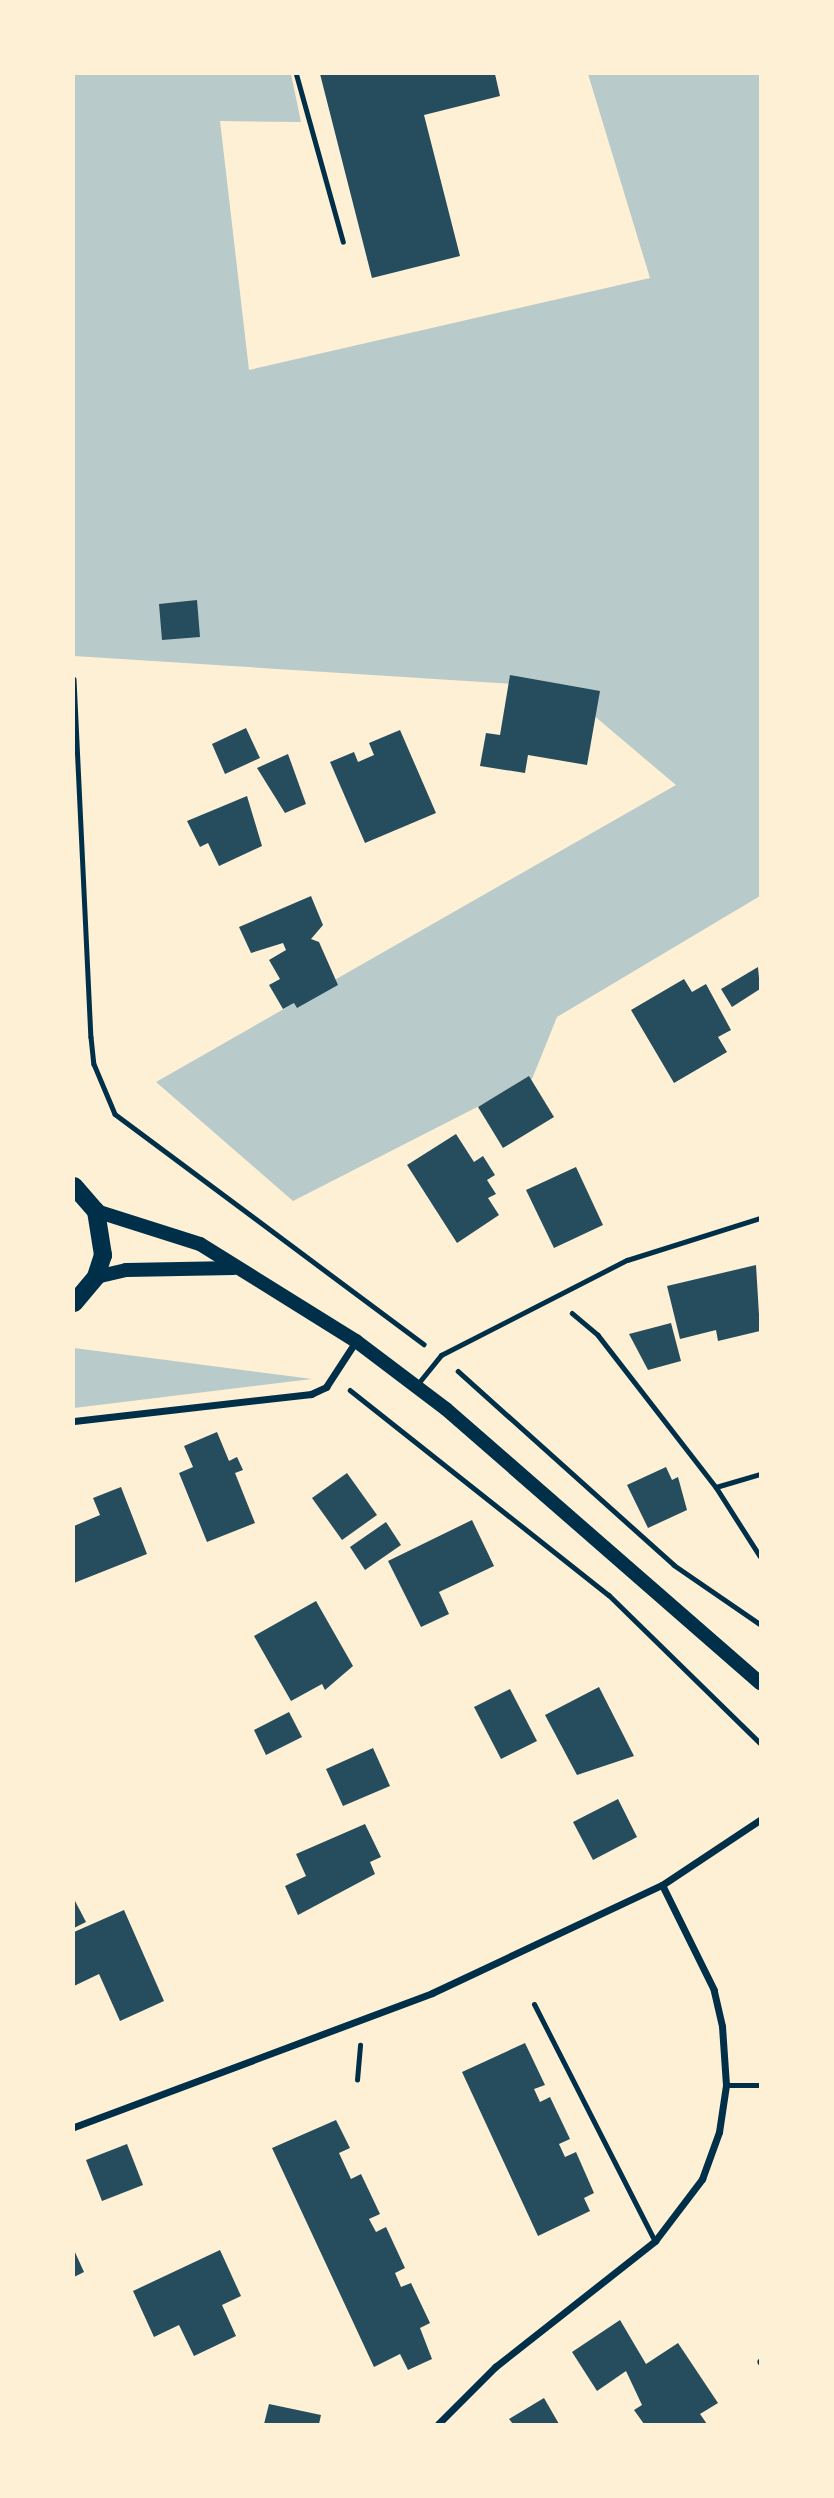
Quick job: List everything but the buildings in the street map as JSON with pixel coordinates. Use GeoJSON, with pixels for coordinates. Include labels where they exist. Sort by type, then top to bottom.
{"type":"FeatureCollection","features":[{"type":"Feature","properties":{"kind":"main road"},"geometry":{"type":"LineString","coordinates":[[74,1185],[96,1211],[103,1255],[96,1277],[74,1303]]}},
{"type":"Feature","properties":{"kind":"main road"},"geometry":{"type":"LineString","coordinates":[[96,1211],[200,1244],[234,1268],[356,1341],[416,1386],[761,1683]]}},
{"type":"Feature","properties":{"kind":"main road"},"geometry":{"type":"LineString","coordinates":[[96,1277],[126,1270],[234,1268]]}},
{"type":"Feature","properties":{"kind":"street"},"geometry":{"type":"LineString","coordinates":[[74,1421],[311,1394],[333,1376],[356,1341]]}},
{"type":"Feature","properties":{"kind":"street"},"geometry":{"type":"LineString","coordinates":[[74,2127],[361,2020],[662,1885],[761,1820]]}},
{"type":"Feature","properties":{"kind":"street"},"geometry":{"type":"LineString","coordinates":[[438,2424],[495,2367],[655,2241],[702,2179],[719,2132],[726,2085],[714,1990],[662,1885]]}},
{"type":"Feature","properties":{"kind":"lane"},"geometry":{"type":"LineString","coordinates":[[296,74],[342,242]]}},
{"type":"Feature","properties":{"kind":"lane"},"geometry":{"type":"LineString","coordinates":[[416,1386],[441,1355],[553,1296],[691,1235],[761,1218]]}},
{"type":"Feature","properties":{"kind":"lane"},"geometry":{"type":"LineString","coordinates":[[534,2004],[655,2241]]}},
{"type":"Feature","properties":{"kind":"lane"},"geometry":{"type":"LineString","coordinates":[[726,2085],[761,2084]]}},
{"type":"Feature","properties":{"kind":"path"},"geometry":{"type":"LineString","coordinates":[[74,680],[91,1037],[94,1064],[115,1114],[441,1355],[674,1565],[761,1624]]}},
{"type":"Feature","properties":{"kind":"path"},"geometry":{"type":"LineString","coordinates":[[553,1296],[598,1335],[716,1488],[761,1556]]}},
{"type":"Feature","properties":{"kind":"path"},"geometry":{"type":"LineString","coordinates":[[333,1376],[609,1595],[761,1743]]}},
{"type":"Feature","properties":{"kind":"path"},"geometry":{"type":"LineString","coordinates":[[716,1488],[761,1474]]}},
{"type":"Feature","properties":{"kind":"path"},"geometry":{"type":"LineString","coordinates":[[357,2080],[361,2020]]}},
{"type":"Feature","properties":{"kind":"shaded area"},"geometry":{"type":"Polygon","coordinates":[[[74,74],[291,74],[301,122],[220,121],[249,370],[650,278],[588,74],[760,74],[760,896],[557,1017],[532,1079],[293,1201],[156,1082],[676,785],[560,687],[74,656],[74,74]]]}},
{"type":"Feature","properties":{"kind":"shaded area"},"geometry":{"type":"Polygon","coordinates":[[[74,1348],[312,1379],[74,1408],[74,1348]]]}}]}
